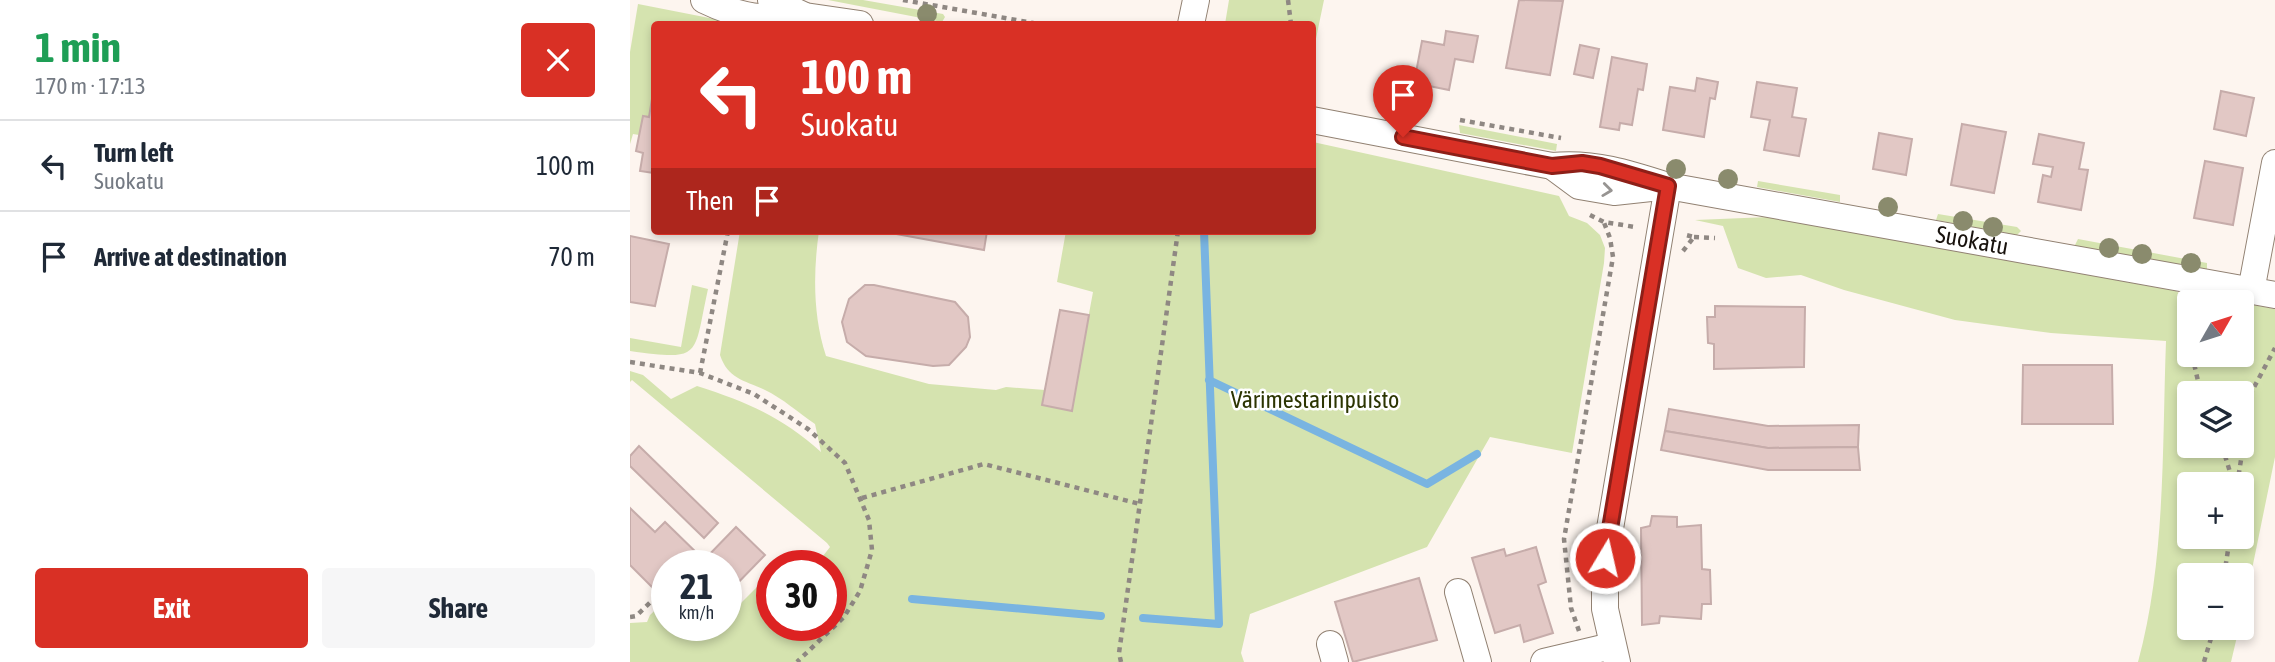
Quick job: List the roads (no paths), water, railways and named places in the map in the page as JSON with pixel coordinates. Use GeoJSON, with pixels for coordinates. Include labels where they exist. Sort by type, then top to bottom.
{"type":"FeatureCollection","features":[{"type":"Feature","properties":{"kind":"street"},"geometry":{"type":"LineString","coordinates":[[704,0],[729,12],[764,20],[805,16],[839,21]]}},
{"type":"Feature","properties":{"kind":"street"},"geometry":{"type":"LineString","coordinates":[[771,0],[805,16]]}},
{"type":"Feature","properties":{"kind":"street"},"geometry":{"type":"LineString","coordinates":[[1192,21],[1196,0]]}},
{"type":"Feature","properties":{"kind":"street","name":"Suokatu"},"geometry":{"type":"LineString","coordinates":[[1316,121],[1552,166],[1582,163],[1600,166],[1668,186],[2263,293]]}},
{"type":"Feature","properties":{"kind":"street"},"geometry":{"type":"LineString","coordinates":[[2263,293],[2275,163]]}},
{"type":"Feature","properties":{"kind":"street","name":"Suokatu"},"geometry":{"type":"LineString","coordinates":[[1552,166],[1579,186],[1596,189],[1614,192],[1668,186]]}},
{"type":"Feature","properties":{"kind":"street"},"geometry":{"type":"LineString","coordinates":[[1545,662],[1585,652],[1615,654],[1605,609],[1605,558],[1668,186]]}},
{"type":"Feature","properties":{"kind":"street"},"geometry":{"type":"LineString","coordinates":[[1458,592],[1474,661]]}},
{"type":"Feature","properties":{"kind":"waterway"},"geometry":{"type":"LineString","coordinates":[[1143,618],[1219,624],[1204,235]]}},
{"type":"Feature","properties":{"kind":"waterway"},"geometry":{"type":"LineString","coordinates":[[1209,380],[1427,484],[1477,454]]}},
{"type":"Feature","properties":{"kind":"waterway"},"geometry":{"type":"LineString","coordinates":[[912,599],[1101,616]]}},
{"type":"Feature","properties":{"kind":"park label","name":"Värimestarinpuisto"},"geometry":{"type":"Point","coordinates":[1315,400]}}]}
